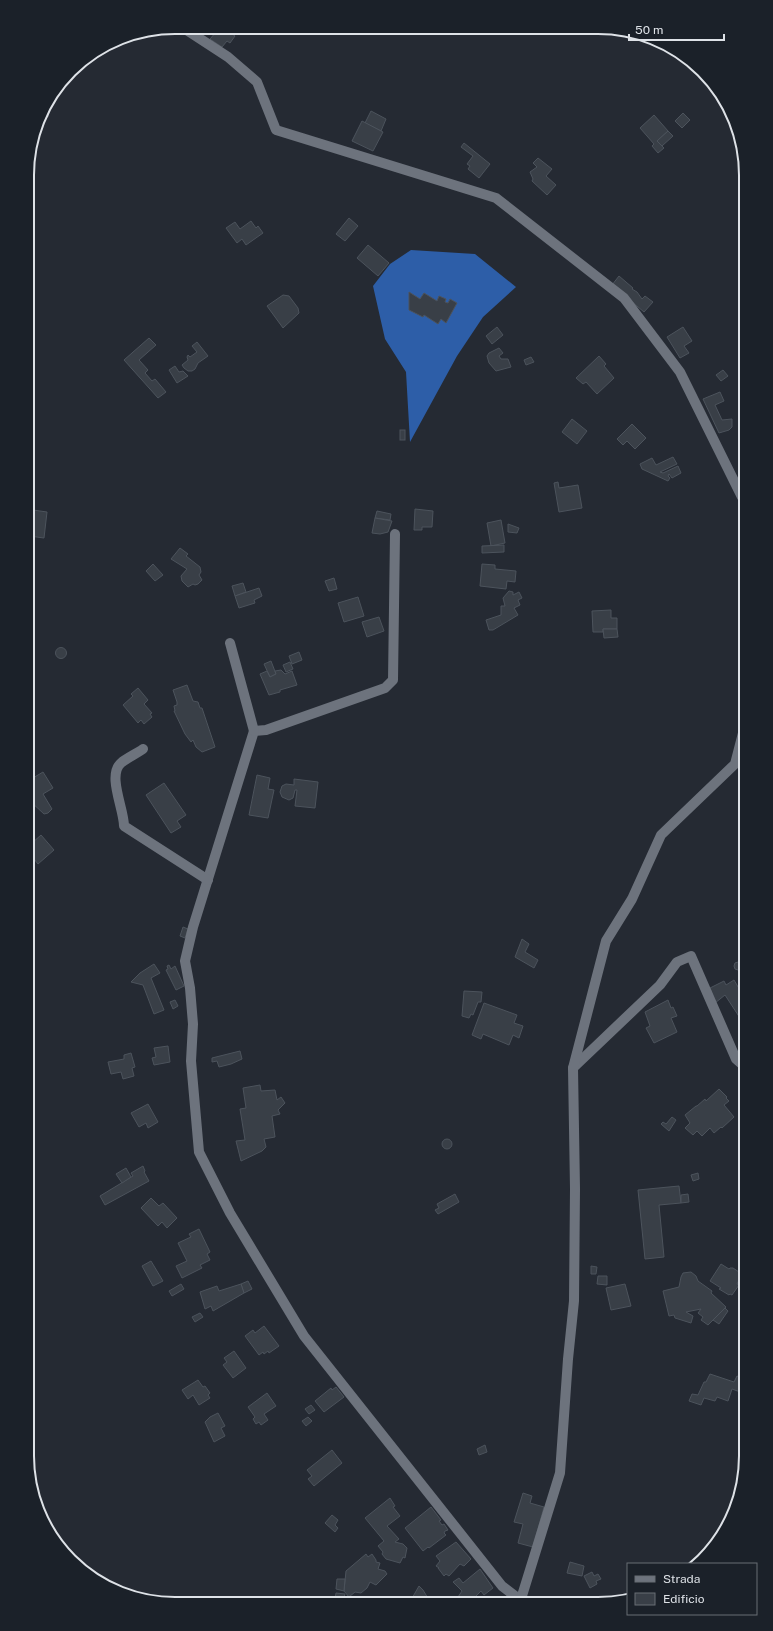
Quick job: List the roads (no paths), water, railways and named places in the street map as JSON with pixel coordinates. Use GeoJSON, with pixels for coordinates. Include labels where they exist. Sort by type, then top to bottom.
{"type":"FeatureCollection","features":[{"type":"Feature","properties":{"kind":"street"},"geometry":{"type":"LineString","coordinates":[[193,34],[228,57],[257,82],[276,130],[496,198],[624,298],[680,372],[739,491]]}},
{"type":"Feature","properties":{"kind":"street"},"geometry":{"type":"LineString","coordinates":[[254,731],[266,730],[351,702],[386,688],[393,680],[395,534]]}},
{"type":"Feature","properties":{"kind":"street"},"geometry":{"type":"LineString","coordinates":[[230,643],[254,731],[208,880],[185,961],[190,988],[193,1024],[191,1061],[199,1152],[230,1213],[304,1336],[502,1586],[517,1597]]}},
{"type":"Feature","properties":{"kind":"street"},"geometry":{"type":"LineString","coordinates":[[521,1597],[560,1473],[568,1359],[574,1301],[575,1189],[573,1068],[606,941],[632,899],[661,836],[735,764],[739,748]]}},
{"type":"Feature","properties":{"kind":"street"},"geometry":{"type":"LineString","coordinates":[[143,749],[121,763],[116,770],[116,785],[124,816],[124,826],[208,880]]}},
{"type":"Feature","properties":{"kind":"street"},"geometry":{"type":"LineString","coordinates":[[573,1068],[660,985],[677,962],[691,956],[736,1059],[739,1062]]}}]}
